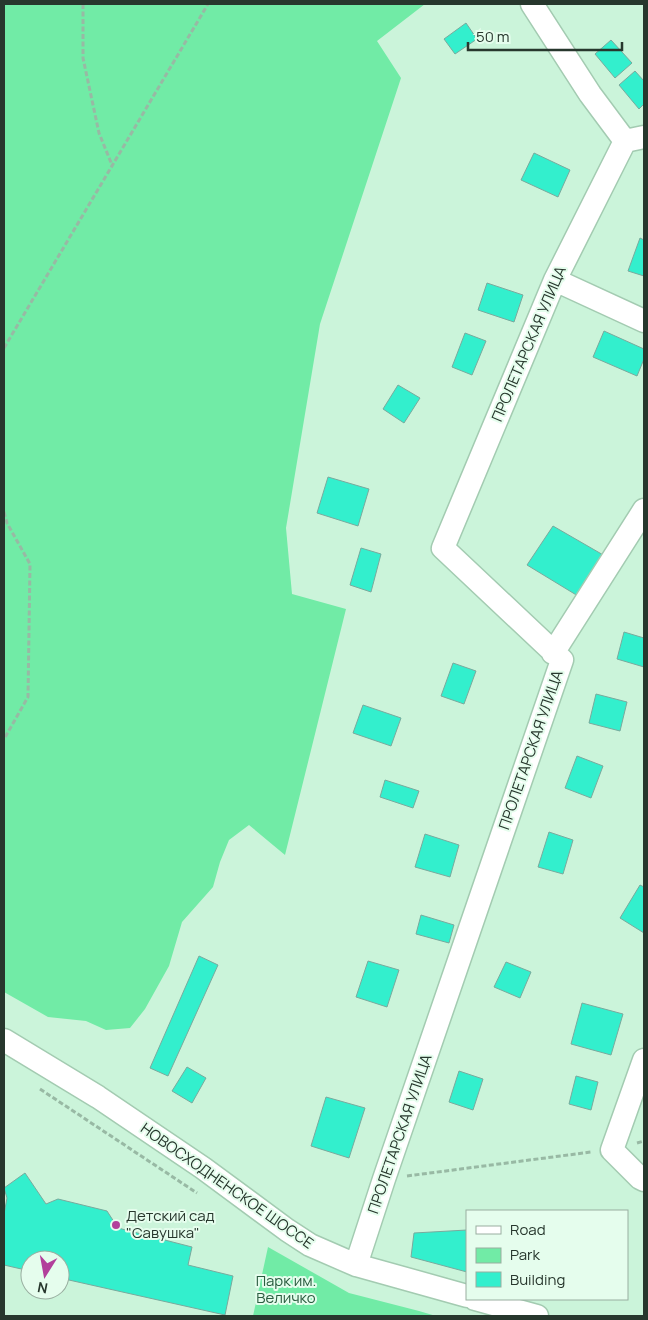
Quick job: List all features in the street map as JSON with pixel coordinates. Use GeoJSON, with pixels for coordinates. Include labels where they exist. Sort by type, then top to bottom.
{"type":"FeatureCollection","features":[{"type":"Feature","properties":{"kind":"street"},"geometry":{"type":"LineString","coordinates":[[532,4],[590,94],[635,139]]}},
{"type":"Feature","properties":{"kind":"street","name":"ПРОЛЕТАРСКАЯ УЛИЦА"},"geometry":{"type":"LineString","coordinates":[[356,1265],[562,660],[443,548],[554,280],[635,139]]}},
{"type":"Feature","properties":{"kind":"street"},"geometry":{"type":"LineString","coordinates":[[554,280],[644,321]]}},
{"type":"Feature","properties":{"kind":"street"},"geometry":{"type":"LineString","coordinates":[[553,652],[644,510]]}},
{"type":"Feature","properties":{"kind":"street","name":"НОВОСХОДНЕНСКОЕ ШОССЕ"},"geometry":{"type":"LineString","coordinates":[[4,1040],[98,1097],[203,1168],[310,1245],[356,1265],[466,1296]]}},
{"type":"Feature","properties":{"kind":"street"},"geometry":{"type":"LineString","coordinates":[[644,1060],[612,1150],[644,1180]]}},
{"type":"Feature","properties":{"kind":"street"},"geometry":{"type":"LineString","coordinates":[[479,1300],[537,1316]]}},
{"type":"Feature","properties":{"kind":"path"},"geometry":{"type":"LineString","coordinates":[[83,4],[84,58],[99,133],[112,165]]}},
{"type":"Feature","properties":{"kind":"path"},"geometry":{"type":"LineString","coordinates":[[4,348],[208,4]]}},
{"type":"Feature","properties":{"kind":"path"},"geometry":{"type":"LineString","coordinates":[[4,512],[7,523],[30,564],[28,697],[4,739]]}},
{"type":"Feature","properties":{"kind":"path"},"geometry":{"type":"LineString","coordinates":[[384,1179],[612,1150],[644,1141]]}},
{"type":"Feature","properties":{"kind":"green space"},"geometry":{"type":"Polygon","coordinates":[[[4,4],[425,4],[377,41],[401,78],[320,324],[286,528],[292,594],[346,609],[285,855],[249,825],[229,840],[213,887],[182,922],[169,966],[145,1009],[130,1028],[106,1030],[86,1021],[48,1017],[4,992],[4,4]]]}},
{"type":"Feature","properties":{"kind":"green space","name":"Парк им. Величко"},"geometry":{"type":"Polygon","coordinates":[[[268,1247],[349,1293],[436,1316],[253,1316],[268,1247]]]}},
{"type":"Feature","properties":{"kind":"building"},"geometry":{"type":"Polygon","coordinates":[[[466,23],[477,39],[455,54],[444,39],[466,23]]]}},
{"type":"Feature","properties":{"kind":"building"},"geometry":{"type":"Polygon","coordinates":[[[611,40],[632,63],[615,78],[595,54],[611,40]]]}},
{"type":"Feature","properties":{"kind":"building"},"geometry":{"type":"Polygon","coordinates":[[[635,71],[644,81],[644,104],[639,109],[619,85],[635,71]]]}},
{"type":"Feature","properties":{"kind":"building"},"geometry":{"type":"Polygon","coordinates":[[[534,153],[570,170],[558,197],[521,180],[534,153]]]}},
{"type":"Feature","properties":{"kind":"building"},"geometry":{"type":"Polygon","coordinates":[[[640,238],[644,240],[644,276],[628,271],[640,238]]]}},
{"type":"Feature","properties":{"kind":"building"},"geometry":{"type":"Polygon","coordinates":[[[487,283],[523,295],[514,322],[478,310],[487,283]]]}},
{"type":"Feature","properties":{"kind":"building"},"geometry":{"type":"Polygon","coordinates":[[[604,331],[644,349],[644,359],[637,376],[593,357],[604,331]]]}},
{"type":"Feature","properties":{"kind":"building"},"geometry":{"type":"Polygon","coordinates":[[[465,333],[486,341],[472,375],[452,367],[465,333]]]}},
{"type":"Feature","properties":{"kind":"building"},"geometry":{"type":"Polygon","coordinates":[[[398,385],[420,398],[404,423],[383,409],[398,385]]]}},
{"type":"Feature","properties":{"kind":"building"},"geometry":{"type":"Polygon","coordinates":[[[328,477],[369,489],[358,526],[317,513],[328,477]]]}},
{"type":"Feature","properties":{"kind":"building"},"geometry":{"type":"Polygon","coordinates":[[[553,526],[605,556],[578,596],[527,565],[553,526]]]}},
{"type":"Feature","properties":{"kind":"building"},"geometry":{"type":"Polygon","coordinates":[[[361,548],[381,554],[371,592],[350,585],[361,548]]]}},
{"type":"Feature","properties":{"kind":"building"},"geometry":{"type":"Polygon","coordinates":[[[624,632],[644,638],[644,667],[617,659],[624,632]]]}},
{"type":"Feature","properties":{"kind":"building"},"geometry":{"type":"Polygon","coordinates":[[[453,663],[476,671],[464,704],[441,696],[453,663]]]}},
{"type":"Feature","properties":{"kind":"building"},"geometry":{"type":"Polygon","coordinates":[[[596,694],[627,702],[620,731],[589,723],[596,694]]]}},
{"type":"Feature","properties":{"kind":"building"},"geometry":{"type":"Polygon","coordinates":[[[363,705],[401,718],[391,746],[353,733],[363,705]]]}},
{"type":"Feature","properties":{"kind":"building"},"geometry":{"type":"Polygon","coordinates":[[[577,756],[603,766],[591,798],[565,788],[577,756]]]}},
{"type":"Feature","properties":{"kind":"building"},"geometry":{"type":"Polygon","coordinates":[[[385,780],[419,791],[413,808],[380,797],[385,780]]]}},
{"type":"Feature","properties":{"kind":"building"},"geometry":{"type":"Polygon","coordinates":[[[549,832],[573,840],[563,874],[538,867],[549,832]]]}},
{"type":"Feature","properties":{"kind":"building"},"geometry":{"type":"Polygon","coordinates":[[[425,834],[459,845],[450,877],[415,867],[425,834]]]}},
{"type":"Feature","properties":{"kind":"building"},"geometry":{"type":"Polygon","coordinates":[[[640,885],[644,887],[644,933],[620,918],[640,885]]]}},
{"type":"Feature","properties":{"kind":"building"},"geometry":{"type":"Polygon","coordinates":[[[421,915],[454,925],[449,943],[416,934],[421,915]]]}},
{"type":"Feature","properties":{"kind":"building"},"geometry":{"type":"Polygon","coordinates":[[[199,956],[218,965],[168,1076],[150,1068],[199,956]]]}},
{"type":"Feature","properties":{"kind":"building"},"geometry":{"type":"Polygon","coordinates":[[[368,961],[399,970],[387,1007],[356,997],[368,961]]]}},
{"type":"Feature","properties":{"kind":"building"},"geometry":{"type":"Polygon","coordinates":[[[506,962],[531,972],[520,998],[494,987],[506,962]]]}},
{"type":"Feature","properties":{"kind":"building"},"geometry":{"type":"Polygon","coordinates":[[[582,1003],[623,1014],[611,1055],[571,1044],[582,1003]]]}},
{"type":"Feature","properties":{"kind":"building"},"geometry":{"type":"Polygon","coordinates":[[[187,1067],[206,1078],[192,1103],[172,1091],[187,1067]]]}},
{"type":"Feature","properties":{"kind":"building"},"geometry":{"type":"Polygon","coordinates":[[[459,1071],[483,1079],[473,1110],[449,1102],[459,1071]]]}},
{"type":"Feature","properties":{"kind":"building"},"geometry":{"type":"Polygon","coordinates":[[[576,1076],[598,1082],[591,1110],[569,1104],[576,1076]]]}},
{"type":"Feature","properties":{"kind":"building"},"geometry":{"type":"Polygon","coordinates":[[[326,1097],[365,1108],[349,1158],[311,1146],[326,1097]]]}},
{"type":"Feature","properties":{"kind":"building"},"geometry":{"type":"Polygon","coordinates":[[[25,1173],[46,1204],[58,1199],[107,1211],[118,1228],[192,1247],[188,1265],[233,1276],[225,1315],[70,1280],[70,1250],[20,1250],[20,1269],[4,1265],[4,1214],[7,1198],[4,1188],[25,1173]]]}},
{"type":"Feature","properties":{"kind":"building"},"geometry":{"type":"Polygon","coordinates":[[[466,1230],[466,1272],[411,1257],[414,1233],[466,1230]]]}},
{"type":"Feature","properties":{"kind":"place","name":"Детский сад \"Савушка\""},"geometry":{"type":"Point","coordinates":[116,1225]}}]}
